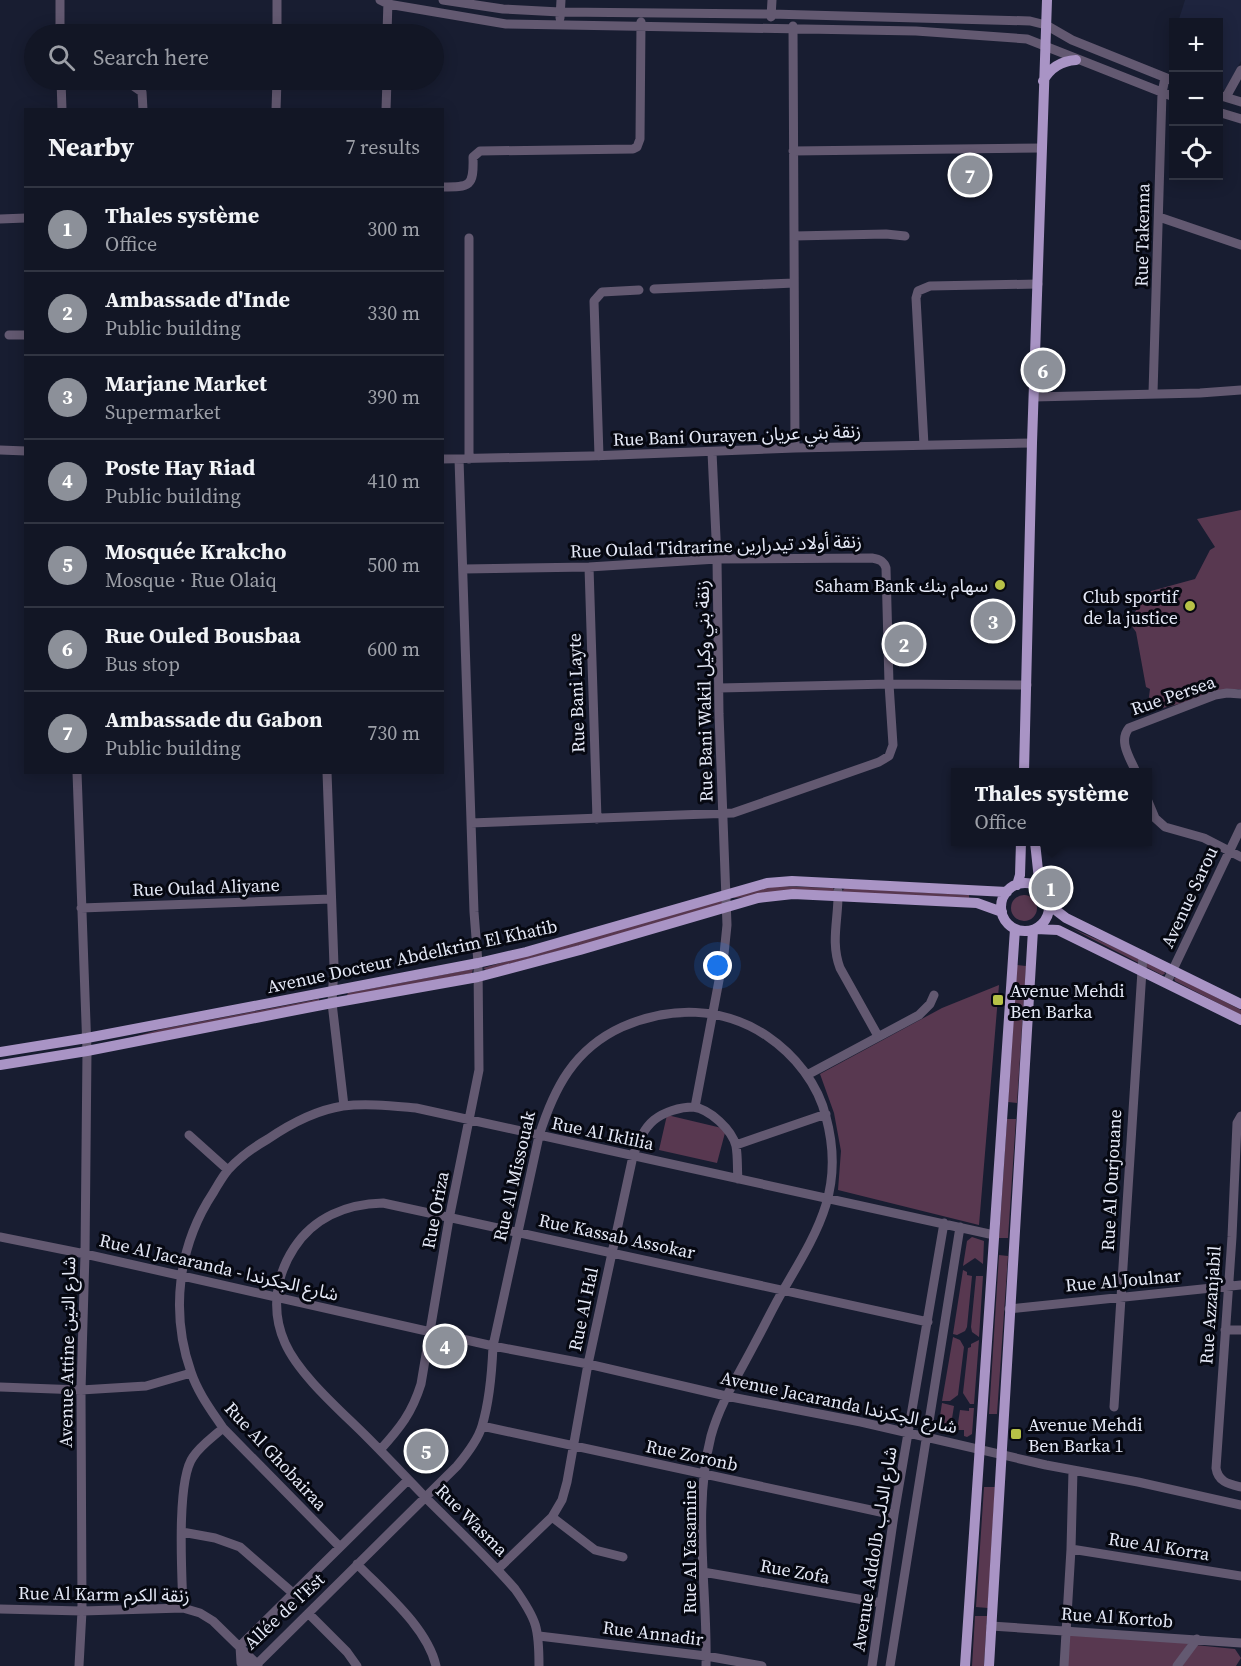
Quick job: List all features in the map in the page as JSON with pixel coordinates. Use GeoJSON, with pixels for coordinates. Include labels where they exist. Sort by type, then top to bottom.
{"type":"FeatureCollection","features":[{"type":"Feature","properties":{"kind":"main road"},"geometry":{"type":"LineString","coordinates":[[1024,768],[1032,442],[1047,0]]}},
{"type":"Feature","properties":{"kind":"main road"},"geometry":{"type":"LineString","coordinates":[[1043,81],[1056,66],[1076,60]]}},
{"type":"Feature","properties":{"kind":"main road"},"geometry":{"type":"LineString","coordinates":[[1017,885],[1020,875],[1021,846]]}},
{"type":"Feature","properties":{"kind":"main road"},"geometry":{"type":"LineString","coordinates":[[1035,846],[1040,889]]}},
{"type":"Feature","properties":{"kind":"main road","name":"Avenue Docteur Abdelkrim El Khatib"},"geometry":{"type":"LineString","coordinates":[[0,1052],[87,1038],[478,963],[578,938],[726,893],[776,882],[1007,892]]}},
{"type":"Feature","properties":{"kind":"main road"},"geometry":{"type":"LineString","coordinates":[[1241,1004],[1066,918],[1049,905],[1040,889],[1029,884],[1017,885],[1007,892],[1001,905],[1006,922],[1015,929],[1058,930],[1241,1020]]}},
{"type":"Feature","properties":{"kind":"main road","name":"Avenue Docteur Abdelkrim El Khatib"},"geometry":{"type":"LineString","coordinates":[[0,1065],[87,1051],[478,977],[775,895],[977,903],[1002,912]]}},
{"type":"Feature","properties":{"kind":"main road"},"geometry":{"type":"LineString","coordinates":[[989,1666],[1000,1453],[1034,929],[1046,919],[1049,905]]}},
{"type":"Feature","properties":{"kind":"main road"},"geometry":{"type":"LineString","coordinates":[[965,1666],[1015,929]]}},
{"type":"Feature","properties":{"kind":"street"},"geometry":{"type":"LineString","coordinates":[[60,0],[60,24]]}},
{"type":"Feature","properties":{"kind":"street"},"geometry":{"type":"LineString","coordinates":[[277,24],[278,0]]}},
{"type":"Feature","properties":{"kind":"street"},"geometry":{"type":"LineString","coordinates":[[443,0],[503,9],[560,12],[771,14],[1030,21],[1046,25],[1072,40],[1169,80]]}},
{"type":"Feature","properties":{"kind":"street"},"geometry":{"type":"LineString","coordinates":[[560,27],[561,0]]}},
{"type":"Feature","properties":{"kind":"street"},"geometry":{"type":"LineString","coordinates":[[770,29],[772,0]]}},
{"type":"Feature","properties":{"kind":"street"},"geometry":{"type":"LineString","coordinates":[[387,24],[386,1],[506,24],[560,27],[916,31],[1027,39],[1169,96]]}},
{"type":"Feature","properties":{"kind":"street"},"geometry":{"type":"LineString","coordinates":[[444,187],[464,187],[471,182],[474,176],[473,158],[480,151],[633,149],[637,147],[640,139],[641,14]]}},
{"type":"Feature","properties":{"kind":"street"},"geometry":{"type":"LineString","coordinates":[[793,15],[795,448]]}},
{"type":"Feature","properties":{"kind":"street"},"geometry":{"type":"LineString","coordinates":[[1223,95],[1241,70]]}},
{"type":"Feature","properties":{"kind":"street","name":"Rue Takenna"},"geometry":{"type":"LineString","coordinates":[[1153,393],[1162,93],[1169,80]]}},
{"type":"Feature","properties":{"kind":"street"},"geometry":{"type":"LineString","coordinates":[[61,90],[62,108]]}},
{"type":"Feature","properties":{"kind":"street"},"geometry":{"type":"LineString","coordinates":[[139,90],[142,92],[143,108]]}},
{"type":"Feature","properties":{"kind":"street"},"geometry":{"type":"LineString","coordinates":[[276,108],[277,90]]}},
{"type":"Feature","properties":{"kind":"street"},"geometry":{"type":"LineString","coordinates":[[386,108],[387,90]]}},
{"type":"Feature","properties":{"kind":"street"},"geometry":{"type":"LineString","coordinates":[[1223,96],[1241,102]]}},
{"type":"Feature","properties":{"kind":"street"},"geometry":{"type":"LineString","coordinates":[[1223,114],[1241,119]]}},
{"type":"Feature","properties":{"kind":"street"},"geometry":{"type":"LineString","coordinates":[[793,151],[1042,148]]}},
{"type":"Feature","properties":{"kind":"street"},"geometry":{"type":"LineString","coordinates":[[1159,217],[1241,245]]}},
{"type":"Feature","properties":{"kind":"street"},"geometry":{"type":"LineString","coordinates":[[0,219],[24,218]]}},
{"type":"Feature","properties":{"kind":"street"},"geometry":{"type":"LineString","coordinates":[[794,236],[886,234],[905,236]]}},
{"type":"Feature","properties":{"kind":"street"},"geometry":{"type":"LineString","coordinates":[[469,238],[470,459]]}},
{"type":"Feature","properties":{"kind":"street"},"geometry":{"type":"LineString","coordinates":[[654,289],[794,283]]}},
{"type":"Feature","properties":{"kind":"street"},"geometry":{"type":"LineString","coordinates":[[924,445],[916,298],[918,291],[930,286],[1038,284]]}},
{"type":"Feature","properties":{"kind":"street"},"geometry":{"type":"LineString","coordinates":[[599,456],[594,301],[602,292],[639,290]]}},
{"type":"Feature","properties":{"kind":"street"},"geometry":{"type":"LineString","coordinates":[[9,335],[24,335]]}},
{"type":"Feature","properties":{"kind":"street"},"geometry":{"type":"LineString","coordinates":[[1034,397],[1241,390]]}},
{"type":"Feature","properties":{"kind":"street","name":"Rue Bani Ourayen زنقة بني عريان"},"geometry":{"type":"LineString","coordinates":[[444,459],[1032,442]]}},
{"type":"Feature","properties":{"kind":"street"},"geometry":{"type":"LineString","coordinates":[[0,450],[24,451]]}},
{"type":"Feature","properties":{"kind":"street","name":"Rue Bani Wakil زنقة بني وكيل"},"geometry":{"type":"LineString","coordinates":[[695,1107],[726,942],[727,907],[712,452]]}},
{"type":"Feature","properties":{"kind":"street","name":"Rue Oriza"},"geometry":{"type":"LineString","coordinates":[[380,1450],[408,1418],[421,1384],[449,1219],[479,1070],[478,963],[474,912],[459,459]]}},
{"type":"Feature","properties":{"kind":"street","name":"Rue Oulad Tidrarine زنقة أولاد تيدرارين"},"geometry":{"type":"LineString","coordinates":[[464,569],[589,567],[717,559],[872,558],[882,561],[886,568],[893,745],[889,756],[879,762],[750,808],[723,814],[471,823]]}},
{"type":"Feature","properties":{"kind":"street","name":"Rue Bani Layte"},"geometry":{"type":"LineString","coordinates":[[589,567],[597,819]]}},
{"type":"Feature","properties":{"kind":"street"},"geometry":{"type":"LineString","coordinates":[[719,688],[889,684],[1027,685]]}},
{"type":"Feature","properties":{"kind":"street","name":"Rue Persea"},"geometry":{"type":"LineString","coordinates":[[1134,768],[1124,743],[1125,734],[1129,728],[1215,695],[1241,694]]}},
{"type":"Feature","properties":{"kind":"street","name":"Avenue Attine شارع التين"},"geometry":{"type":"LineString","coordinates":[[77,774],[87,1038],[81,1390],[82,1611],[79,1666]]}},
{"type":"Feature","properties":{"kind":"street"},"geometry":{"type":"LineString","coordinates":[[327,774],[334,966],[332,1003],[344,1106]]}},
{"type":"Feature","properties":{"kind":"street"},"geometry":{"type":"LineString","coordinates":[[1152,811],[1155,818],[1165,826],[1204,838],[1241,857]]}},
{"type":"Feature","properties":{"kind":"street","name":"Avenue Sarou"},"geometry":{"type":"LineString","coordinates":[[1167,982],[1241,827]]}},
{"type":"Feature","properties":{"kind":"street"},"geometry":{"type":"LineString","coordinates":[[838,883],[834,945],[836,956],[840,968],[878,1036]]}},
{"type":"Feature","properties":{"kind":"street","name":"Rue Oulad Aliyane"},"geometry":{"type":"LineString","coordinates":[[81,908],[331,899]]}},
{"type":"Feature","properties":{"kind":"street","name":"Rue Al Ourjouane"},"geometry":{"type":"LineString","coordinates":[[1114,1407],[1143,955]]}},
{"type":"Feature","properties":{"kind":"street"},"geometry":{"type":"LineString","coordinates":[[807,1075],[919,1015],[930,1004],[934,995]]}},
{"type":"Feature","properties":{"kind":"street","name":"Rue Al Missouak"},"geometry":{"type":"LineString","coordinates":[[482,1426],[492,1371],[493,1346],[539,1136],[549,1105],[563,1078],[584,1054],[605,1038],[642,1019],[687,1011],[712,1013],[740,1022],[770,1038],[792,1057],[807,1075],[821,1099],[834,1155],[828,1199],[813,1236],[726,1396]]}},
{"type":"Feature","properties":{"kind":"street","name":"Rue Al Iklilia"},"geometry":{"type":"LineString","coordinates":[[181,1276],[193,1229],[202,1209],[228,1170],[280,1131],[305,1118],[344,1106],[416,1108],[994,1235]]}},
{"type":"Feature","properties":{"kind":"street"},"geometry":{"type":"LineString","coordinates":[[695,1107],[722,1124],[736,1145],[738,1179]]}},
{"type":"Feature","properties":{"kind":"street","name":"Rue Al Hal"},"geometry":{"type":"LineString","coordinates":[[552,1517],[567,1482],[588,1364],[633,1156],[642,1134],[653,1120],[674,1110],[695,1107]]}},
{"type":"Feature","properties":{"kind":"street"},"geometry":{"type":"LineString","coordinates":[[736,1145],[826,1114]]}},
{"type":"Feature","properties":{"kind":"street","name":"Rue Azzanjabil"},"geometry":{"type":"LineString","coordinates":[[1239,1120],[1237,1209],[1228,1287],[1216,1468],[1219,1478],[1228,1484],[1241,1487]]}},
{"type":"Feature","properties":{"kind":"street"},"geometry":{"type":"LineString","coordinates":[[189,1135],[228,1170]]}},
{"type":"Feature","properties":{"kind":"street","name":"Rue Kassab Assokar"},"geometry":{"type":"LineString","coordinates":[[275,1297],[285,1264],[301,1238],[327,1216],[348,1206],[383,1203],[928,1322]]}},
{"type":"Feature","properties":{"kind":"street","name":"Avenue Addolb شارع الدلب"},"geometry":{"type":"LineString","coordinates":[[872,1666],[894,1515],[910,1433],[944,1223]]}},
{"type":"Feature","properties":{"kind":"street","name":"Avenue Addolb شارع الدلب"},"geometry":{"type":"LineString","coordinates":[[890,1666],[960,1227]]}},
{"type":"Feature","properties":{"kind":"street","name":"Rue Al Jacaranda - شارع الجكرندا"},"geometry":{"type":"LineString","coordinates":[[0,1237],[430,1330]]}},
{"type":"Feature","properties":{"kind":"street","name":"Rue Al Ghobairaa"},"geometry":{"type":"LineString","coordinates":[[181,1276],[180,1319],[185,1352],[191,1373],[203,1398],[223,1428],[340,1547]]}},
{"type":"Feature","properties":{"kind":"street","name":"Rue Al Joulnar"},"geometry":{"type":"LineString","coordinates":[[1009,1309],[1241,1285]]}},
{"type":"Feature","properties":{"kind":"street","name":"Rue Wasma"},"geometry":{"type":"LineString","coordinates":[[275,1297],[278,1323],[285,1344],[296,1361],[408,1480],[498,1569],[528,1606],[539,1636],[539,1666]]}},
{"type":"Feature","properties":{"kind":"street","name":"Avenue Jacaranda شارع الجكرندا"},"geometry":{"type":"LineString","coordinates":[[430,1330],[493,1346],[588,1364],[726,1396],[910,1433],[1241,1505]]}},
{"type":"Feature","properties":{"kind":"street"},"geometry":{"type":"LineString","coordinates":[[1225,1330],[1241,1330]]}},
{"type":"Feature","properties":{"kind":"street"},"geometry":{"type":"LineString","coordinates":[[0,1387],[81,1390],[146,1386],[191,1373]]}},
{"type":"Feature","properties":{"kind":"street","name":"Rue Al Yasamine"},"geometry":{"type":"LineString","coordinates":[[706,1661],[703,1572],[705,1476],[711,1436],[726,1396]]}},
{"type":"Feature","properties":{"kind":"street","name":"Rue Zoronb"},"geometry":{"type":"LineString","coordinates":[[482,1426],[894,1515]]}},
{"type":"Feature","properties":{"kind":"street","name":"Allée de l'Est"},"geometry":{"type":"LineString","coordinates":[[408,1480],[240,1646],[240,1665],[258,1665],[466,1455],[482,1426]]}},
{"type":"Feature","properties":{"kind":"street"},"geometry":{"type":"LineString","coordinates":[[183,1608],[184,1481],[189,1464],[200,1448],[223,1428]]}},
{"type":"Feature","properties":{"kind":"street"},"geometry":{"type":"LineString","coordinates":[[1064,1666],[1073,1470]]}},
{"type":"Feature","properties":{"kind":"street"},"geometry":{"type":"LineString","coordinates":[[498,1569],[552,1517],[595,1550],[623,1557]]}},
{"type":"Feature","properties":{"kind":"street"},"geometry":{"type":"LineString","coordinates":[[182,1532],[215,1538],[240,1547],[294,1594]]}},
{"type":"Feature","properties":{"kind":"street","name":"Rue Al Korra"},"geometry":{"type":"LineString","coordinates":[[1071,1549],[1241,1576]]}},
{"type":"Feature","properties":{"kind":"street"},"geometry":{"type":"LineString","coordinates":[[357,1564],[422,1634],[432,1651],[436,1666]]}},
{"type":"Feature","properties":{"kind":"street","name":"Rue Zofa"},"geometry":{"type":"LineString","coordinates":[[703,1572],[881,1603]]}},
{"type":"Feature","properties":{"kind":"street","name":"Rue Al Karm زنقة الكرم"},"geometry":{"type":"LineString","coordinates":[[0,1609],[82,1611],[183,1608],[205,1615],[222,1628],[258,1665]]}},
{"type":"Feature","properties":{"kind":"street"},"geometry":{"type":"LineString","coordinates":[[309,1614],[347,1652],[357,1666]]}},
{"type":"Feature","properties":{"kind":"street","name":"Rue Al Kortob"},"geometry":{"type":"LineString","coordinates":[[991,1626],[1241,1643]]}},
{"type":"Feature","properties":{"kind":"street","name":"Rue Annadir"},"geometry":{"type":"LineString","coordinates":[[539,1636],[706,1661],[762,1666]]}},
{"type":"Feature","properties":{"kind":"street"},"geometry":{"type":"LineString","coordinates":[[1177,1666],[1197,1639]]}},
{"type":"Feature","properties":{"kind":"shaded area"},"geometry":{"type":"Polygon","coordinates":[[[1185,0],[1241,0],[1241,61],[1225,90],[1223,89],[1223,18],[1179,18],[1185,0]]]}},
{"type":"Feature","properties":{"kind":"shaded area","name":"Club sportif de la justice"},"geometry":{"type":"Polygon","coordinates":[[[1241,510],[1241,690],[1147,712],[1150,689],[1146,687],[1136,632],[1128,621],[1151,591],[1195,579],[1210,550],[1215,547],[1197,519],[1241,510]]]}},
{"type":"Feature","properties":{"kind":"shaded area"},"geometry":{"type":"Polygon","coordinates":[[[777,886],[833,888],[835,892],[732,898],[746,892],[777,886]]]}},
{"type":"Feature","properties":{"kind":"shaded area"},"geometry":{"type":"Polygon","coordinates":[[[845,888],[969,895],[969,898],[845,893],[842,891],[845,888]]]}},
{"type":"Feature","properties":{"kind":"shaded area"},"geometry":{"type":"Polygon","coordinates":[[[1024,895],[1034,898],[1037,908],[1034,918],[1024,921],[1014,918],[1011,908],[1014,898],[1024,895]]]}},
{"type":"Feature","properties":{"kind":"shaded area"},"geometry":{"type":"Polygon","coordinates":[[[722,900],[722,904],[593,942],[486,970],[483,968],[722,900]]]}},
{"type":"Feature","properties":{"kind":"shaded area"},"geometry":{"type":"Polygon","coordinates":[[[1071,928],[1164,971],[1165,974],[1162,975],[1071,928]]]}},
{"type":"Feature","properties":{"kind":"shaded area"},"geometry":{"type":"Polygon","coordinates":[[[1017,965],[1026,966],[1017,1103],[1008,1102],[1017,965]]]}},
{"type":"Feature","properties":{"kind":"shaded area"},"geometry":{"type":"Polygon","coordinates":[[[473,969],[472,973],[350,997],[347,995],[348,993],[473,969]]]}},
{"type":"Feature","properties":{"kind":"shaded area"},"geometry":{"type":"Polygon","coordinates":[[[1177,977],[1241,1010],[1241,1015],[1175,981],[1174,978],[1177,977]]]}},
{"type":"Feature","properties":{"kind":"shaded area"},"geometry":{"type":"Polygon","coordinates":[[[999,985],[979,1225],[838,1190],[841,1151],[834,1113],[820,1074],[942,1008],[999,985]]]}},
{"type":"Feature","properties":{"kind":"shaded area"},"geometry":{"type":"Polygon","coordinates":[[[319,999],[319,1002],[126,1039],[162,1029],[319,999]]]}},
{"type":"Feature","properties":{"kind":"shaded area"},"geometry":{"type":"Polygon","coordinates":[[[667,1115],[726,1129],[717,1163],[659,1150],[667,1115]]]}},
{"type":"Feature","properties":{"kind":"shaded area"},"geometry":{"type":"Polygon","coordinates":[[[1007,1119],[1016,1119],[1008,1238],[999,1238],[1007,1119]]]}},
{"type":"Feature","properties":{"kind":"shaded area"},"geometry":{"type":"Polygon","coordinates":[[[972,1237],[984,1241],[983,1264],[975,1258],[963,1266],[967,1241],[972,1237]]]}},
{"type":"Feature","properties":{"kind":"shaded area"},"geometry":{"type":"Polygon","coordinates":[[[999,1255],[1008,1256],[997,1414],[989,1414],[999,1255]]]}},
{"type":"Feature","properties":{"kind":"shaded area"},"geometry":{"type":"Polygon","coordinates":[[[963,1270],[967,1272],[967,1275],[972,1276],[967,1327],[965,1331],[957,1335],[953,1334],[963,1270]]]}},
{"type":"Feature","properties":{"kind":"shaded area"},"geometry":{"type":"Polygon","coordinates":[[[976,1276],[983,1276],[979,1337],[972,1332],[971,1327],[976,1276]]]}},
{"type":"Feature","properties":{"kind":"shaded area"},"geometry":{"type":"Polygon","coordinates":[[[953,1337],[960,1340],[964,1347],[958,1395],[950,1401],[942,1401],[953,1337]]]}},
{"type":"Feature","properties":{"kind":"shaded area"},"geometry":{"type":"Polygon","coordinates":[[[979,1340],[974,1404],[970,1404],[963,1393],[968,1348],[979,1340]]]}},
{"type":"Feature","properties":{"kind":"shaded area"},"geometry":{"type":"Polygon","coordinates":[[[942,1403],[954,1406],[950,1431],[946,1432],[938,1429],[942,1403]]]}},
{"type":"Feature","properties":{"kind":"shaded area"},"geometry":{"type":"Polygon","coordinates":[[[969,1408],[974,1408],[972,1434],[967,1437],[964,1436],[964,1430],[957,1430],[960,1410],[969,1411],[969,1408]]]}},
{"type":"Feature","properties":{"kind":"shaded area"},"geometry":{"type":"Polygon","coordinates":[[[984,1487],[995,1487],[988,1608],[976,1607],[984,1487]]]}},
{"type":"Feature","properties":{"kind":"shaded area"},"geometry":{"type":"Polygon","coordinates":[[[975,1616],[987,1616],[984,1666],[972,1666],[975,1616]]]}},
{"type":"Feature","properties":{"kind":"shaded area"},"geometry":{"type":"Polygon","coordinates":[[[1069,1635],[1189,1642],[1174,1666],[1065,1666],[1069,1635]]]}},
{"type":"Feature","properties":{"kind":"shaded area"},"geometry":{"type":"Polygon","coordinates":[[[1195,1645],[1235,1649],[1241,1658],[1236,1666],[1182,1666],[1195,1645]]]}},
{"type":"Feature","properties":{"kind":"place","name":"Ambassade du Gabon"},"geometry":{"type":"Point","coordinates":[970,175]}},
{"type":"Feature","properties":{"kind":"place","name":"Rue Ouled Bousbaa"},"geometry":{"type":"Point","coordinates":[1043,370]}},
{"type":"Feature","properties":{"kind":"place","name":"Saham Bank سهام بنك"},"geometry":{"type":"Point","coordinates":[1000,585]}},
{"type":"Feature","properties":{"kind":"place","name":"Club sportif de la justice"},"geometry":{"type":"Point","coordinates":[1190,606]}},
{"type":"Feature","properties":{"kind":"place","name":"Marjane Market"},"geometry":{"type":"Point","coordinates":[993,621]}},
{"type":"Feature","properties":{"kind":"place","name":"Ambassade d'Inde"},"geometry":{"type":"Point","coordinates":[904,644]}},
{"type":"Feature","properties":{"kind":"place","name":"Thales système"},"geometry":{"type":"Point","coordinates":[1051,888]}},
{"type":"Feature","properties":{"kind":"place","name":"Avenue Mehdi Ben Barka"},"geometry":{"type":"Point","coordinates":[998,1000]}},
{"type":"Feature","properties":{"kind":"place","name":"Poste Hay Riad"},"geometry":{"type":"Point","coordinates":[445,1346]}},
{"type":"Feature","properties":{"kind":"place","name":"Avenue Mehdi Ben Barka 1"},"geometry":{"type":"Point","coordinates":[1016,1434]}},
{"type":"Feature","properties":{"kind":"place","name":"Mosquée Krakcho"},"geometry":{"type":"Point","coordinates":[426,1451]}}]}
